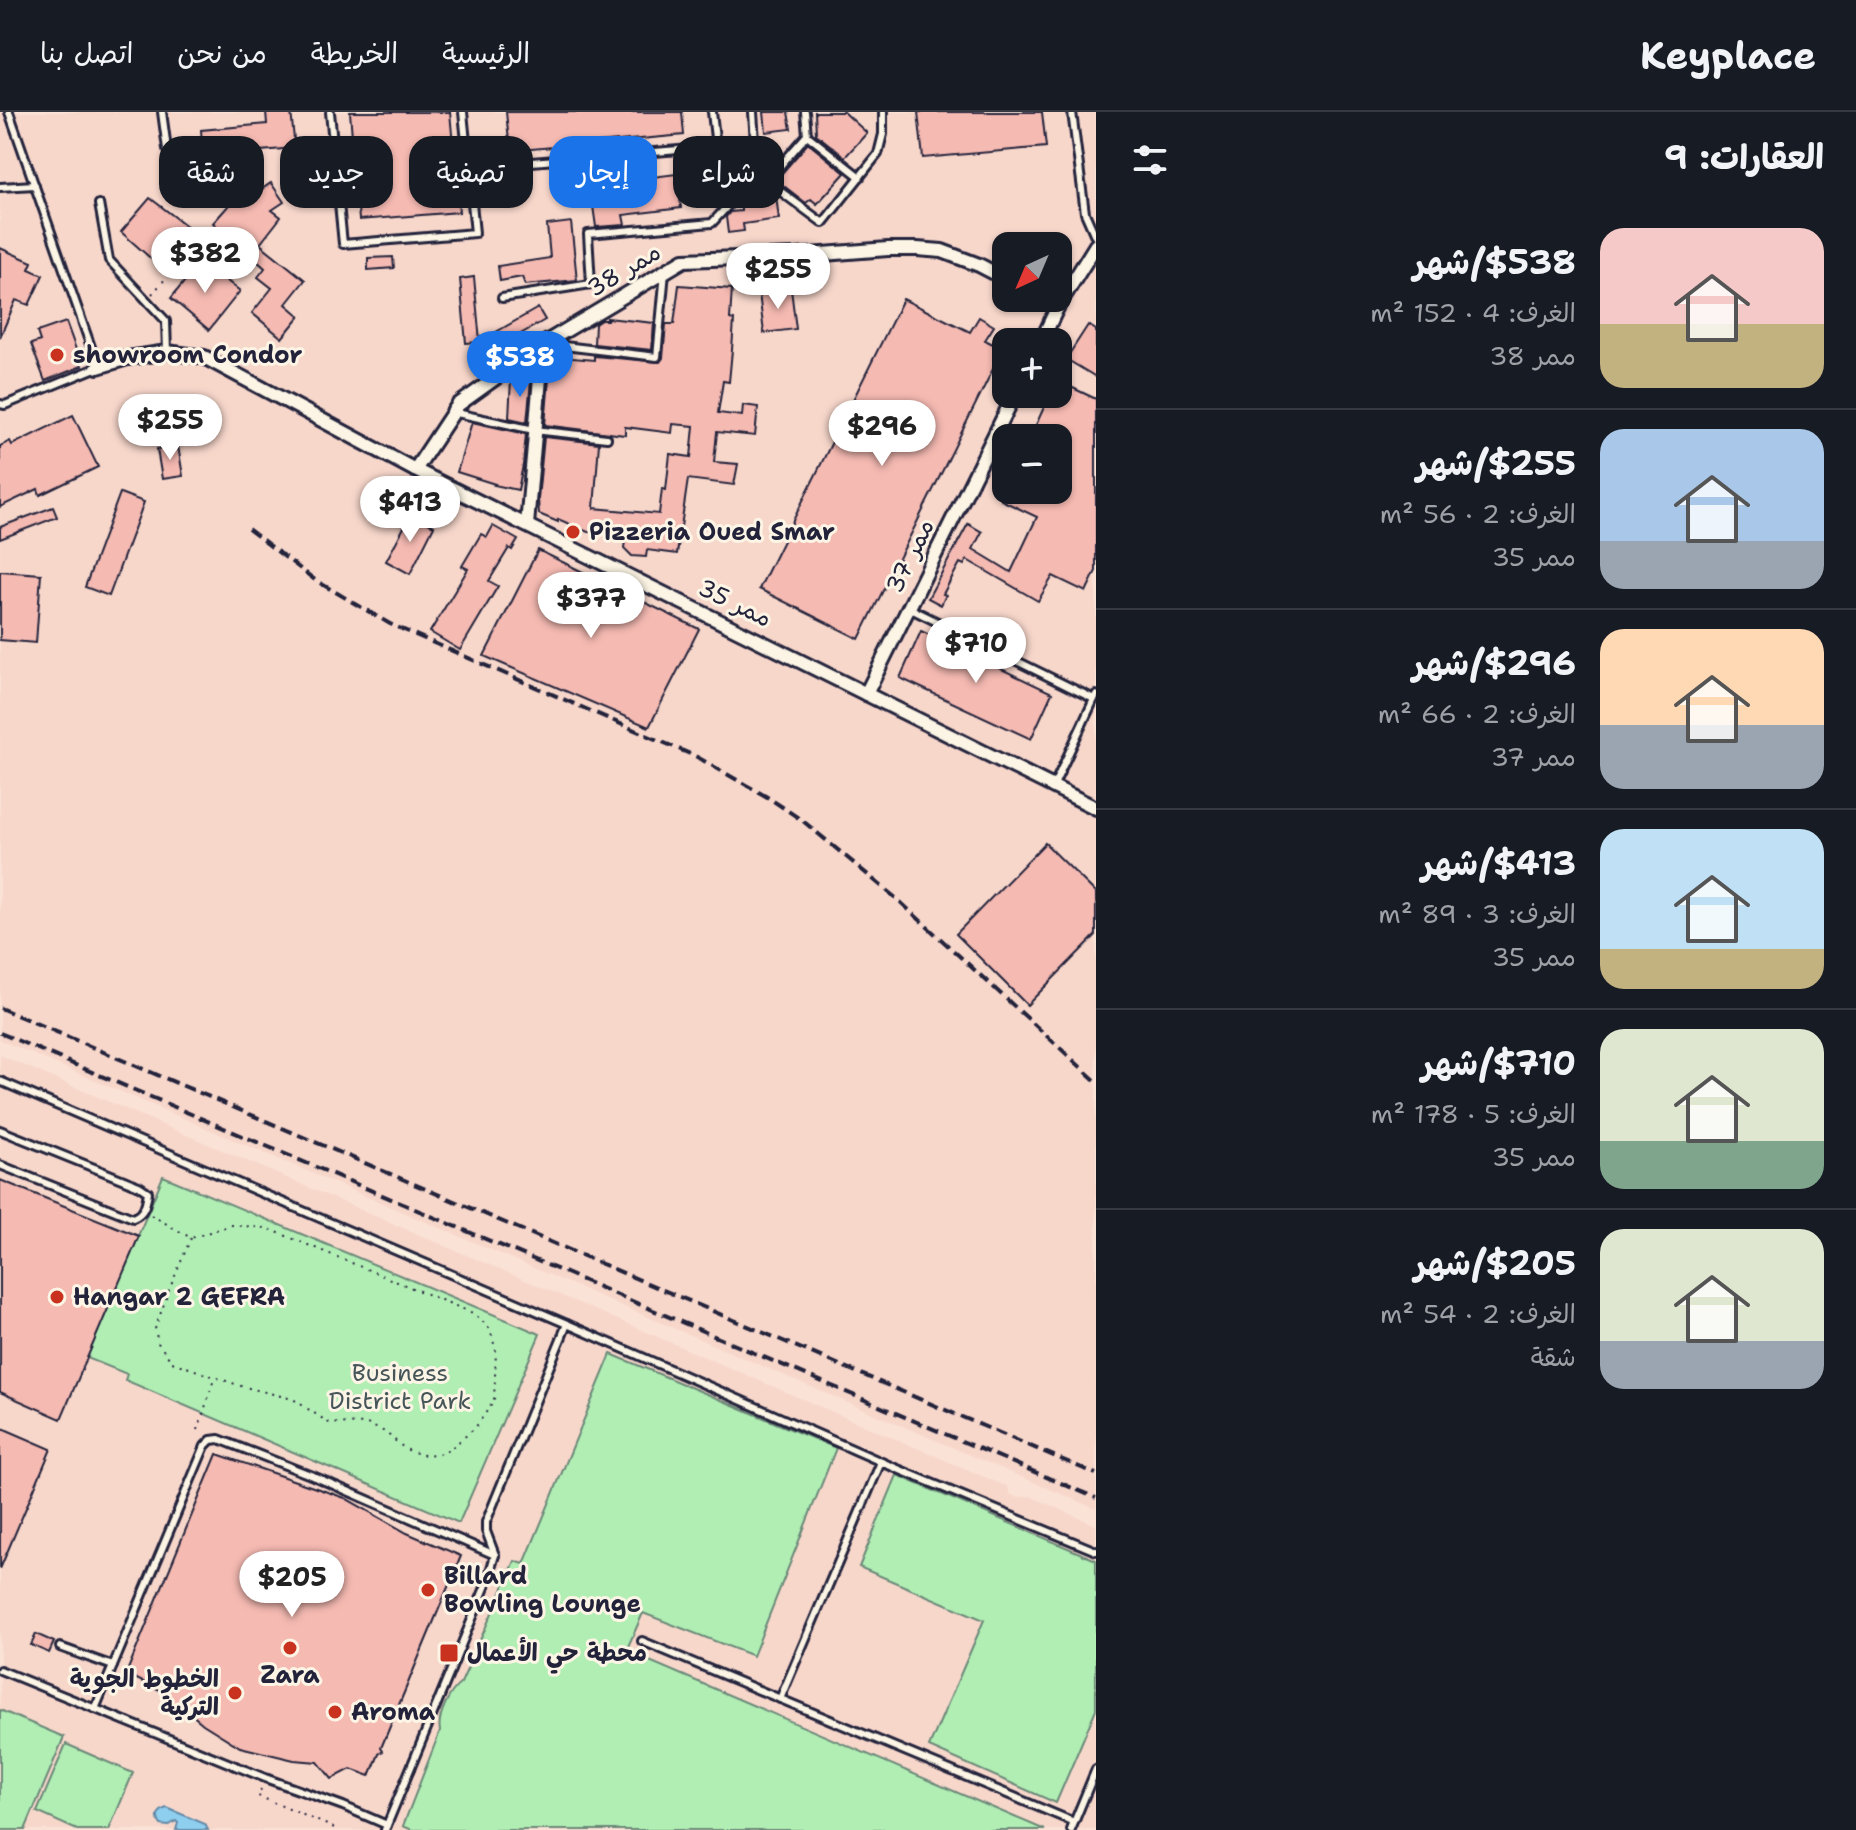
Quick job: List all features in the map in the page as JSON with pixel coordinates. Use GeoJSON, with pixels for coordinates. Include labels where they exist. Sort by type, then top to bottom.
{"type":"FeatureCollection","features":[{"type":"Feature","properties":{"kind":"street"},"geometry":{"type":"LineString","coordinates":[[1072,284],[1096,245]]}},
{"type":"Feature","properties":{"kind":"street","name":"ممر 38"},"geometry":{"type":"LineString","coordinates":[[415,470],[458,405],[543,344],[684,260],[917,249],[942,251],[992,272]]}},
{"type":"Feature","properties":{"kind":"street"},"geometry":{"type":"LineString","coordinates":[[527,525],[543,344]]}},
{"type":"Feature","properties":{"kind":"street","name":"ممر 35"},"geometry":{"type":"LineString","coordinates":[[98,367],[128,358],[167,352],[204,357],[415,470],[1096,808]]}},
{"type":"Feature","properties":{"kind":"street","name":"ممر 37"},"geometry":{"type":"LineString","coordinates":[[866,694],[1008,408]]}},
{"type":"Feature","properties":{"kind":"lane"},"geometry":{"type":"LineString","coordinates":[[9,112],[98,367]]}},
{"type":"Feature","properties":{"kind":"lane"},"geometry":{"type":"LineString","coordinates":[[162,112],[165,136]]}},
{"type":"Feature","properties":{"kind":"lane"},"geometry":{"type":"LineString","coordinates":[[330,112],[343,244],[475,233],[463,112]]}},
{"type":"Feature","properties":{"kind":"lane"},"geometry":{"type":"LineString","coordinates":[[533,162],[716,147],[712,112]]}},
{"type":"Feature","properties":{"kind":"lane"},"geometry":{"type":"LineString","coordinates":[[753,112],[755,136]]}},
{"type":"Feature","properties":{"kind":"lane"},"geometry":{"type":"LineString","coordinates":[[784,161],[807,135],[805,112]]}},
{"type":"Feature","properties":{"kind":"lane"},"geometry":{"type":"LineString","coordinates":[[784,194],[823,223],[878,154],[883,134],[883,112]]}},
{"type":"Feature","properties":{"kind":"lane"},"geometry":{"type":"LineString","coordinates":[[1072,112],[1085,213],[1096,238]]}},
{"type":"Feature","properties":{"kind":"lane"},"geometry":{"type":"LineString","coordinates":[[807,135],[860,177]]}},
{"type":"Feature","properties":{"kind":"lane"},"geometry":{"type":"LineString","coordinates":[[0,187],[35,185]]}},
{"type":"Feature","properties":{"kind":"lane"},"geometry":{"type":"LineString","coordinates":[[99,204],[109,260],[166,321],[167,352]]}},
{"type":"Feature","properties":{"kind":"lane"},"geometry":{"type":"LineString","coordinates":[[502,298],[591,284],[588,234],[712,223],[726,208]]}},
{"type":"Feature","properties":{"kind":"lane"},"geometry":{"type":"LineString","coordinates":[[543,344],[657,357],[665,272]]}},
{"type":"Feature","properties":{"kind":"lane","name":"ممر 35"},"geometry":{"type":"LineString","coordinates":[[0,404],[5,405],[98,367]]}},
{"type":"Feature","properties":{"kind":"lane"},"geometry":{"type":"LineString","coordinates":[[452,412],[534,430],[607,438]]}},
{"type":"Feature","properties":{"kind":"lane"},"geometry":{"type":"LineString","coordinates":[[909,608],[1095,697],[1053,787]]}},
{"type":"Feature","properties":{"kind":"lane"},"geometry":{"type":"LineString","coordinates":[[0,1081],[881,1462],[1096,1551]]}},
{"type":"Feature","properties":{"kind":"lane"},"geometry":{"type":"LineString","coordinates":[[0,1130],[148,1192],[143,1210],[133,1218],[0,1165]]}},
{"type":"Feature","properties":{"kind":"lane"},"geometry":{"type":"LineString","coordinates":[[0,1670],[265,1778],[343,1806],[386,1828],[486,1585],[495,1555],[486,1522],[567,1324]]}},
{"type":"Feature","properties":{"kind":"lane"},"geometry":{"type":"LineString","coordinates":[[95,1709],[205,1446],[215,1439],[313,1476],[495,1555]]}},
{"type":"Feature","properties":{"kind":"lane"},"geometry":{"type":"LineString","coordinates":[[780,1699],[881,1462]]}},
{"type":"Feature","properties":{"kind":"lane"},"geometry":{"type":"LineString","coordinates":[[642,1641],[1073,1826],[1096,1769]]}},
{"type":"Feature","properties":{"kind":"lane"},"geometry":{"type":"LineString","coordinates":[[60,1647],[113,1666]]}},
{"type":"Feature","properties":{"kind":"path"},"geometry":{"type":"LineString","coordinates":[[146,300],[199,241],[239,275]]}},
{"type":"Feature","properties":{"kind":"path"},"geometry":{"type":"LineString","coordinates":[[143,1210],[191,1238],[231,1225],[267,1228],[475,1314],[490,1329],[496,1351],[494,1401],[475,1428],[449,1450],[422,1455],[405,1449],[385,1432],[367,1424],[329,1423],[293,1399],[215,1378],[172,1362],[158,1343],[155,1329],[191,1238]]}},
{"type":"Feature","properties":{"kind":"path"},"geometry":{"type":"LineString","coordinates":[[198,1430],[215,1378]]}},
{"type":"Feature","properties":{"kind":"path"},"geometry":{"type":"LineString","coordinates":[[265,1778],[258,1796],[339,1830]]}},
{"type":"Feature","properties":{"kind":"shaded area"},"geometry":{"type":"Polygon","coordinates":[[[0,112],[1096,112],[1096,1509],[0,1040],[0,112]]]}},
{"type":"Feature","properties":{"kind":"shaded area"},"geometry":{"type":"Polygon","coordinates":[[[0,1055],[1008,1487],[1010,1494],[1030,1496],[1096,1525],[1096,1830],[0,1830],[0,1055]]]}},
{"type":"Feature","properties":{"kind":"green space","name":"Business District Park"},"geometry":{"type":"Polygon","coordinates":[[[163,1176],[540,1334],[459,1523],[125,1380],[127,1374],[87,1358],[163,1176]]]}},
{"type":"Feature","properties":{"kind":"green space"},"geometry":{"type":"Polygon","coordinates":[[[611,1354],[836,1448],[753,1656],[643,1613],[626,1651],[1045,1830],[412,1830],[403,1826],[440,1731],[440,1718],[445,1705],[461,1683],[515,1561],[524,1564],[611,1354]]]}},
{"type":"Feature","properties":{"kind":"green space"},"geometry":{"type":"Polygon","coordinates":[[[897,1475],[1096,1560],[1096,1709],[1056,1803],[929,1747],[984,1620],[859,1567],[897,1475]]]}},
{"type":"Feature","properties":{"kind":"green space"},"geometry":{"type":"Polygon","coordinates":[[[0,1710],[64,1737],[25,1830],[0,1830],[0,1710]]]}},
{"type":"Feature","properties":{"kind":"green space"},"geometry":{"type":"Polygon","coordinates":[[[66,1744],[133,1773],[109,1830],[77,1830],[37,1812],[66,1744]]]}},
{"type":"Feature","properties":{"kind":"water"},"geometry":{"type":"Polygon","coordinates":[[[167,1808],[205,1824],[208,1830],[176,1830],[176,1821],[168,1826],[161,1825],[158,1815],[167,1808]]]}},
{"type":"Feature","properties":{"kind":"building"},"geometry":{"type":"Polygon","coordinates":[[[266,112],[291,112],[294,136],[280,136],[280,149],[264,151],[264,136],[201,136],[201,130],[267,124],[266,112]]]}},
{"type":"Feature","properties":{"kind":"building"},"geometry":{"type":"Polygon","coordinates":[[[350,112],[450,112],[452,136],[409,136],[409,208],[459,208],[459,212],[359,220],[358,208],[393,208],[393,136],[352,136],[350,112]]]}},
{"type":"Feature","properties":{"kind":"building"},"geometry":{"type":"Polygon","coordinates":[[[506,112],[682,112],[684,135],[549,136],[549,147],[533,149],[533,136],[508,136],[506,112]]]}},
{"type":"Feature","properties":{"kind":"building"},"geometry":{"type":"Polygon","coordinates":[[[764,112],[788,112],[791,129],[766,132],[764,112]]]}},
{"type":"Feature","properties":{"kind":"building"},"geometry":{"type":"Polygon","coordinates":[[[815,112],[844,112],[867,133],[845,157],[816,134],[815,112]]]}},
{"type":"Feature","properties":{"kind":"building"},"geometry":{"type":"Polygon","coordinates":[[[918,112],[1042,112],[1046,147],[923,158],[918,112]]]}},
{"type":"Feature","properties":{"kind":"building"},"geometry":{"type":"Polygon","coordinates":[[[808,143],[845,173],[817,204],[811,199],[806,203],[784,186],[784,171],[808,143]]]}},
{"type":"Feature","properties":{"kind":"building"},"geometry":{"type":"Polygon","coordinates":[[[673,174],[673,208],[681,208],[623,215],[625,225],[596,227],[593,208],[657,208],[657,176],[673,174]]]}},
{"type":"Feature","properties":{"kind":"building"},"geometry":{"type":"Polygon","coordinates":[[[271,183],[280,196],[280,205],[272,210],[281,217],[260,244],[305,280],[286,304],[300,316],[282,338],[252,313],[272,288],[258,277],[265,268],[213,223],[226,208],[264,208],[264,188],[271,183]]]}},
{"type":"Feature","properties":{"kind":"building"},"geometry":{"type":"Polygon","coordinates":[[[150,198],[159,208],[188,227],[157,264],[121,232],[150,198]]]}},
{"type":"Feature","properties":{"kind":"building"},"geometry":{"type":"Polygon","coordinates":[[[741,208],[778,208],[779,219],[743,224],[744,231],[728,233],[726,217],[730,212],[741,211],[741,208]]]}},
{"type":"Feature","properties":{"kind":"building"},"geometry":{"type":"Polygon","coordinates":[[[571,222],[577,280],[525,285],[522,277],[500,281],[498,266],[550,258],[547,225],[571,222]]]}},
{"type":"Feature","properties":{"kind":"building"},"geometry":{"type":"Polygon","coordinates":[[[0,248],[32,262],[29,269],[43,275],[29,305],[16,300],[0,337],[0,248]]]}},
{"type":"Feature","properties":{"kind":"building"},"geometry":{"type":"Polygon","coordinates":[[[393,257],[394,268],[368,270],[368,258],[393,257]]]}},
{"type":"Feature","properties":{"kind":"building"},"geometry":{"type":"Polygon","coordinates":[[[201,261],[240,291],[209,330],[171,298],[201,261]]]}},
{"type":"Feature","properties":{"kind":"building"},"geometry":{"type":"Polygon","coordinates":[[[474,277],[480,342],[466,343],[460,279],[474,277]]]}},
{"type":"Feature","properties":{"kind":"building"},"geometry":{"type":"Polygon","coordinates":[[[679,285],[732,289],[730,319],[734,320],[729,382],[723,381],[718,413],[742,416],[743,405],[758,407],[755,436],[717,432],[714,462],[738,464],[734,485],[688,479],[677,554],[647,550],[646,557],[632,556],[624,548],[626,534],[588,532],[539,514],[544,437],[599,443],[594,508],[659,514],[662,489],[666,490],[670,454],[691,457],[694,426],[673,424],[672,433],[625,427],[625,435],[545,425],[551,356],[660,362],[666,324],[674,324],[679,285]]]}},
{"type":"Feature","properties":{"kind":"building"},"geometry":{"type":"Polygon","coordinates":[[[791,289],[796,329],[764,333],[759,293],[791,289]]]}},
{"type":"Feature","properties":{"kind":"building"},"geometry":{"type":"Polygon","coordinates":[[[903,299],[970,332],[979,317],[994,326],[985,340],[992,344],[992,371],[859,639],[759,589],[903,299]]]}},
{"type":"Feature","properties":{"kind":"building"},"geometry":{"type":"Polygon","coordinates":[[[538,308],[545,320],[496,348],[489,336],[538,308]]]}},
{"type":"Feature","properties":{"kind":"building"},"geometry":{"type":"Polygon","coordinates":[[[607,318],[654,323],[652,350],[594,344],[595,324],[607,318]]]}},
{"type":"Feature","properties":{"kind":"building","name":"showroom Condor"},"geometry":{"type":"Polygon","coordinates":[[[66,322],[82,366],[45,381],[31,344],[40,341],[37,332],[66,322]]]}},
{"type":"Feature","properties":{"kind":"building"},"geometry":{"type":"Polygon","coordinates":[[[1088,325],[1096,330],[1096,377],[1072,363],[1072,350],[1088,325]]]}},
{"type":"Feature","properties":{"kind":"building"},"geometry":{"type":"Polygon","coordinates":[[[511,379],[531,380],[527,422],[509,418],[511,379]]]}},
{"type":"Feature","properties":{"kind":"building"},"geometry":{"type":"Polygon","coordinates":[[[1072,388],[1096,399],[1096,571],[1086,592],[1053,576],[1038,601],[967,560],[964,565],[960,563],[943,594],[946,595],[941,605],[928,598],[968,524],[982,532],[973,549],[1011,572],[1037,517],[1009,504],[1072,504],[1072,424],[1036,424],[1044,408],[1072,408],[1072,388]]]}},
{"type":"Feature","properties":{"kind":"building"},"geometry":{"type":"Polygon","coordinates":[[[73,415],[98,467],[40,495],[38,489],[0,507],[0,446],[10,441],[12,445],[73,415]]]}},
{"type":"Feature","properties":{"kind":"building"},"geometry":{"type":"Polygon","coordinates":[[[472,422],[526,434],[518,490],[457,472],[472,422]]]}},
{"type":"Feature","properties":{"kind":"building"},"geometry":{"type":"Polygon","coordinates":[[[178,446],[183,476],[162,479],[157,449],[178,446]]]}},
{"type":"Feature","properties":{"kind":"building"},"geometry":{"type":"Polygon","coordinates":[[[120,493],[144,502],[109,596],[85,587],[120,493]]]}},
{"type":"Feature","properties":{"kind":"building"},"geometry":{"type":"Polygon","coordinates":[[[53,507],[57,517],[0,539],[0,527],[53,507]]]}},
{"type":"Feature","properties":{"kind":"building"},"geometry":{"type":"Polygon","coordinates":[[[411,514],[434,526],[410,574],[386,561],[411,514]]]}},
{"type":"Feature","properties":{"kind":"building"},"geometry":{"type":"Polygon","coordinates":[[[493,526],[518,540],[512,550],[509,548],[489,581],[498,586],[460,650],[430,632],[468,569],[462,566],[481,534],[487,537],[493,526]]]}},
{"type":"Feature","properties":{"kind":"building"},"geometry":{"type":"Polygon","coordinates":[[[538,550],[699,629],[649,727],[484,656],[538,550]]]}},
{"type":"Feature","properties":{"kind":"building"},"geometry":{"type":"Polygon","coordinates":[[[0,571],[41,574],[36,643],[0,640],[0,571]]]}},
{"type":"Feature","properties":{"kind":"building"},"geometry":{"type":"Polygon","coordinates":[[[921,631],[1052,693],[1031,739],[900,678],[921,631]]]}},
{"type":"Feature","properties":{"kind":"building"},"geometry":{"type":"Polygon","coordinates":[[[1045,843],[1096,893],[1096,935],[1027,1005],[956,934],[1045,843]]]}},
{"type":"Feature","properties":{"kind":"building","name":"Hangar 2 GEFRA"},"geometry":{"type":"Polygon","coordinates":[[[0,1180],[139,1236],[61,1419],[0,1392],[0,1180]]]}},
{"type":"Feature","properties":{"kind":"building"},"geometry":{"type":"Polygon","coordinates":[[[0,1427],[51,1449],[0,1569],[0,1427]]]}},
{"type":"Feature","properties":{"kind":"building"},"geometry":{"type":"Polygon","coordinates":[[[217,1454],[345,1498],[407,1533],[461,1556],[381,1748],[383,1751],[370,1776],[351,1769],[332,1779],[318,1762],[294,1760],[240,1747],[184,1708],[171,1708],[168,1695],[164,1692],[126,1674],[217,1454]]]}},
{"type":"Feature","properties":{"kind":"building"},"geometry":{"type":"Polygon","coordinates":[[[36,1634],[54,1642],[49,1653],[31,1645],[36,1634]]]}},
{"type":"Feature","properties":{"kind":"railway"},"geometry":{"type":"LineString","coordinates":[[248,529],[315,580],[390,624],[697,757],[769,798],[803,821],[897,899],[1096,1081]]}},
{"type":"Feature","properties":{"kind":"railway"},"geometry":{"type":"LineString","coordinates":[[0,1008],[1096,1474]]}},
{"type":"Feature","properties":{"kind":"railway"},"geometry":{"type":"LineString","coordinates":[[0,1033],[1096,1498]]}},
{"type":"Feature","properties":{"kind":"place","name":"showroom Condor"},"geometry":{"type":"Point","coordinates":[57,355]}},
{"type":"Feature","properties":{"kind":"place","name":"Pizzeria Oued Smar"},"geometry":{"type":"Point","coordinates":[573,532]}},
{"type":"Feature","properties":{"kind":"place","name":"Hangar 2 GEFRA"},"geometry":{"type":"Point","coordinates":[57,1297]}},
{"type":"Feature","properties":{"kind":"place","name":"Billard Bowling Lounge"},"geometry":{"type":"Point","coordinates":[428,1590]}},
{"type":"Feature","properties":{"kind":"place","name":"Zara"},"geometry":{"type":"Point","coordinates":[290,1648]}},
{"type":"Feature","properties":{"kind":"place","name":"محطة حي الأعمال"},"geometry":{"type":"Point","coordinates":[449,1653]}},
{"type":"Feature","properties":{"kind":"place","name":"الخطوط الجوية التركية"},"geometry":{"type":"Point","coordinates":[235,1693]}},
{"type":"Feature","properties":{"kind":"place","name":"Aroma"},"geometry":{"type":"Point","coordinates":[335,1712]}}]}
